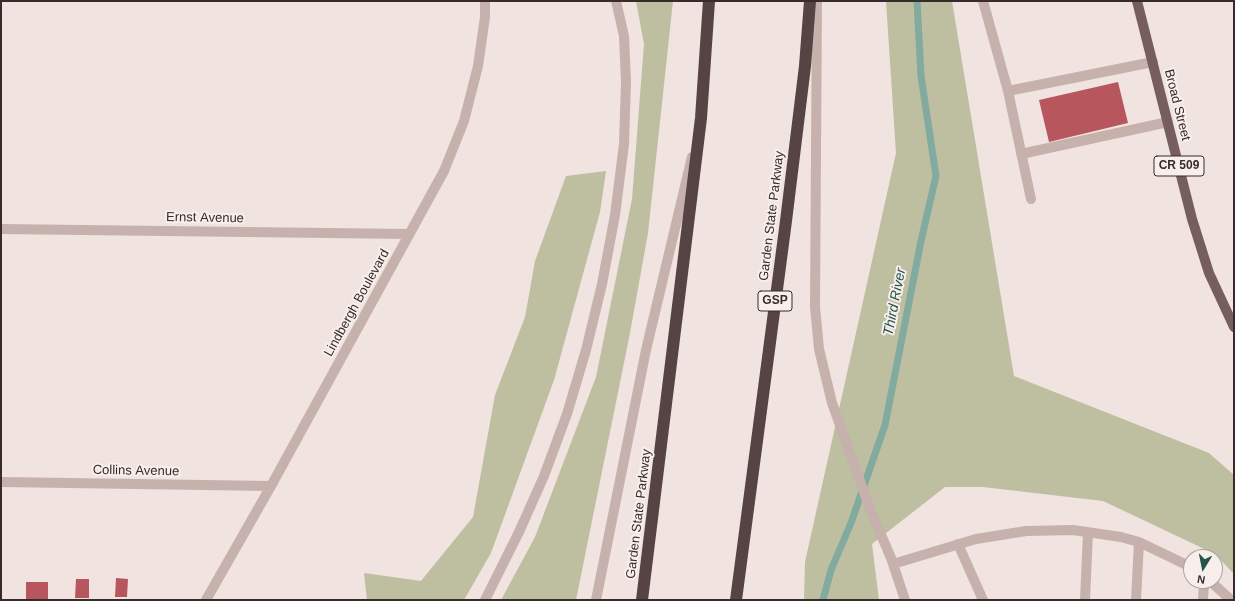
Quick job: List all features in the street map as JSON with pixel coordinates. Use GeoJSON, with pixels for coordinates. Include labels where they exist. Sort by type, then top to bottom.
{"type":"FeatureCollection","features":[{"type":"Feature","properties":{"kind":"highway","name":"Garden State Parkway"},"geometry":{"type":"LineString","coordinates":[[642,600],[701,118],[709,1]]}},
{"type":"Feature","properties":{"kind":"highway","name":"Garden State Parkway"},"geometry":{"type":"LineString","coordinates":[[736,600],[786,221],[805,66],[810,1]]}},
{"type":"Feature","properties":{"kind":"main road","name":"Broad Street"},"geometry":{"type":"LineString","coordinates":[[1137,1],[1192,219],[1209,273],[1233,321]]}},
{"type":"Feature","properties":{"kind":"street","name":"Lindbergh Boulevard"},"geometry":{"type":"LineString","coordinates":[[206,600],[271,486],[444,171],[464,121],[478,66],[485,17],[485,1]]}},
{"type":"Feature","properties":{"kind":"street"},"geometry":{"type":"LineString","coordinates":[[485,600],[519,532],[568,414],[586,350],[602,284],[615,215],[624,144],[626,82],[624,36],[616,1]]}},
{"type":"Feature","properties":{"kind":"street"},"geometry":{"type":"LineString","coordinates":[[817,1],[815,307],[819,349],[832,403],[870,509],[893,564],[905,600]]}},
{"type":"Feature","properties":{"kind":"street"},"geometry":{"type":"LineString","coordinates":[[983,1],[1008,91],[1020,154],[1031,200]]}},
{"type":"Feature","properties":{"kind":"street"},"geometry":{"type":"LineString","coordinates":[[1008,91],[1152,62]]}},
{"type":"Feature","properties":{"kind":"street"},"geometry":{"type":"LineString","coordinates":[[596,600],[646,350],[701,118]]}},
{"type":"Feature","properties":{"kind":"street"},"geometry":{"type":"LineString","coordinates":[[1020,154],[1168,122]]}},
{"type":"Feature","properties":{"kind":"street","name":"Ernst Avenue"},"geometry":{"type":"LineString","coordinates":[[1,229],[410,234]]}},
{"type":"Feature","properties":{"kind":"street","name":"Collins Avenue"},"geometry":{"type":"LineString","coordinates":[[1,482],[271,486]]}},
{"type":"Feature","properties":{"kind":"street"},"geometry":{"type":"LineString","coordinates":[[893,564],[976,539],[1026,531],[1073,530],[1140,542],[1183,563]]}},
{"type":"Feature","properties":{"kind":"street"},"geometry":{"type":"LineString","coordinates":[[1085,600],[1088,532]]}},
{"type":"Feature","properties":{"kind":"street"},"geometry":{"type":"LineString","coordinates":[[1136,600],[1140,542]]}},
{"type":"Feature","properties":{"kind":"street"},"geometry":{"type":"LineString","coordinates":[[958,544],[983,600]]}},
{"type":"Feature","properties":{"kind":"street"},"geometry":{"type":"LineString","coordinates":[[1203,600],[1204,589]]}},
{"type":"Feature","properties":{"kind":"street"},"geometry":{"type":"LineString","coordinates":[[1219,589],[1231,600]]}},
{"type":"Feature","properties":{"kind":"green space"},"geometry":{"type":"Polygon","coordinates":[[[636,1],[673,1],[648,233],[630,333],[576,600],[501,600],[535,537],[596,377],[632,199],[644,44],[636,1]]]}},
{"type":"Feature","properties":{"kind":"green space"},"geometry":{"type":"Polygon","coordinates":[[[886,1],[952,1],[1014,376],[1209,453],[1234,475],[1234,574],[1223,562],[1223,549],[1204,549],[1103,501],[983,487],[945,487],[872,544],[879,600],[804,600],[805,562],[896,153],[886,1]]]}},
{"type":"Feature","properties":{"kind":"green space"},"geometry":{"type":"Polygon","coordinates":[[[606,171],[600,212],[554,380],[491,553],[464,600],[367,600],[364,573],[421,581],[473,517],[495,395],[525,317],[535,261],[566,176],[606,171]]]}},
{"type":"Feature","properties":{"kind":"building"},"geometry":{"type":"Polygon","coordinates":[[[1118,82],[1128,123],[1049,142],[1039,100],[1118,82]]]}},
{"type":"Feature","properties":{"kind":"building"},"geometry":{"type":"Polygon","coordinates":[[[116,578],[128,579],[127,597],[115,597],[116,578]]]}},
{"type":"Feature","properties":{"kind":"building"},"geometry":{"type":"Polygon","coordinates":[[[76,579],[89,579],[89,598],[75,598],[76,579]]]}},
{"type":"Feature","properties":{"kind":"building"},"geometry":{"type":"Polygon","coordinates":[[[26,582],[48,582],[48,600],[26,600],[26,582]]]}},
{"type":"Feature","properties":{"kind":"waterway","name":"Third River"},"geometry":{"type":"LineString","coordinates":[[823,600],[831,570],[851,523],[885,425],[921,241],[936,176],[921,76],[917,1]]}}]}
